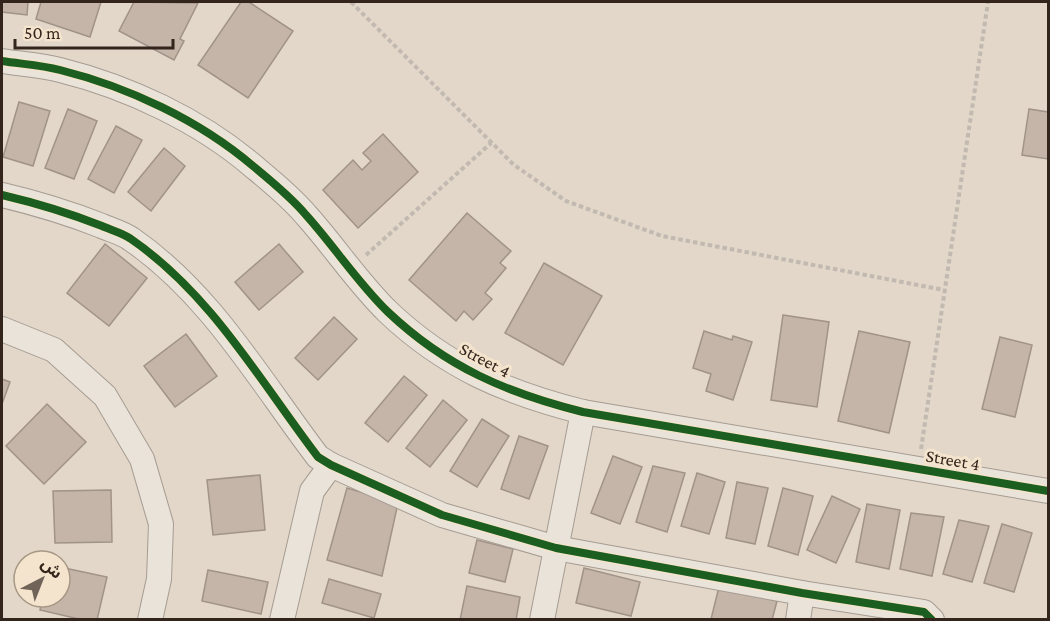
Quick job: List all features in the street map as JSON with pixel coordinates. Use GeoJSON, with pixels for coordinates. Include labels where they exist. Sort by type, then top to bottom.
{"type":"FeatureCollection","features":[{"type":"Feature","properties":{"kind":"street","name":"Street 4"},"geometry":{"type":"LineString","coordinates":[[2,61],[59,70],[127,92],[192,124],[260,171],[305,213],[387,311],[440,353],[478,376],[529,399],[583,412],[1048,491]]}},
{"type":"Feature","properties":{"kind":"street"},"geometry":{"type":"LineString","coordinates":[[2,195],[57,208],[129,238],[161,263],[209,310],[251,362],[318,457],[331,465],[442,515],[556,548],[802,593],[924,612],[932,620]]}},
{"type":"Feature","properties":{"kind":"street"},"geometry":{"type":"LineString","coordinates":[[2,329],[54,350],[105,396],[142,459],[161,524],[159,579],[150,620]]}},
{"type":"Feature","properties":{"kind":"street"},"geometry":{"type":"LineString","coordinates":[[542,620],[583,412]]}},
{"type":"Feature","properties":{"kind":"street"},"geometry":{"type":"LineString","coordinates":[[282,620],[312,491],[331,465]]}},
{"type":"Feature","properties":{"kind":"street"},"geometry":{"type":"LineString","coordinates":[[798,620],[802,593]]}},
{"type":"Feature","properties":{"kind":"path"},"geometry":{"type":"LineString","coordinates":[[351,2],[514,165],[566,201],[662,236],[944,290]]}},
{"type":"Feature","properties":{"kind":"path"},"geometry":{"type":"LineString","coordinates":[[918,470],[988,2]]}},
{"type":"Feature","properties":{"kind":"path"},"geometry":{"type":"LineString","coordinates":[[351,269],[491,143]]}},
{"type":"Feature","properties":{"kind":"building"},"geometry":{"type":"Polygon","coordinates":[[[2,2],[28,2],[27,15],[2,12],[2,2]]]}},
{"type":"Feature","properties":{"kind":"building"},"geometry":{"type":"Polygon","coordinates":[[[41,2],[101,2],[90,37],[36,19],[41,2]]]}},
{"type":"Feature","properties":{"kind":"building"},"geometry":{"type":"Polygon","coordinates":[[[134,2],[198,3],[180,39],[184,41],[174,60],[119,31],[134,2]]]}},
{"type":"Feature","properties":{"kind":"building"},"geometry":{"type":"Polygon","coordinates":[[[241,2],[249,2],[293,31],[248,98],[198,65],[241,2]]]}},
{"type":"Feature","properties":{"kind":"building"},"geometry":{"type":"Polygon","coordinates":[[[19,102],[50,111],[33,166],[3,157],[19,102]]]}},
{"type":"Feature","properties":{"kind":"building"},"geometry":{"type":"Polygon","coordinates":[[[68,109],[97,121],[74,179],[45,168],[68,109]]]}},
{"type":"Feature","properties":{"kind":"building"},"geometry":{"type":"Polygon","coordinates":[[[1029,109],[1048,112],[1048,159],[1022,155],[1029,109]]]}},
{"type":"Feature","properties":{"kind":"building"},"geometry":{"type":"Polygon","coordinates":[[[116,126],[142,140],[114,193],[88,179],[116,126]]]}},
{"type":"Feature","properties":{"kind":"building"},"geometry":{"type":"Polygon","coordinates":[[[383,134],[418,172],[358,228],[323,190],[353,160],[362,170],[371,161],[363,153],[383,134]]]}},
{"type":"Feature","properties":{"kind":"building"},"geometry":{"type":"Polygon","coordinates":[[[164,148],[185,166],[151,211],[128,192],[164,148]]]}},
{"type":"Feature","properties":{"kind":"building"},"geometry":{"type":"Polygon","coordinates":[[[467,213],[511,251],[500,263],[506,268],[485,293],[492,299],[473,320],[464,311],[456,321],[409,280],[467,213]]]}},
{"type":"Feature","properties":{"kind":"building"},"geometry":{"type":"Polygon","coordinates":[[[105,244],[147,278],[109,326],[67,293],[105,244]]]}},
{"type":"Feature","properties":{"kind":"building"},"geometry":{"type":"Polygon","coordinates":[[[279,244],[303,272],[259,310],[235,282],[279,244]]]}},
{"type":"Feature","properties":{"kind":"building"},"geometry":{"type":"Polygon","coordinates":[[[544,263],[602,296],[563,365],[505,333],[544,263]]]}},
{"type":"Feature","properties":{"kind":"building"},"geometry":{"type":"Polygon","coordinates":[[[783,315],[829,322],[817,407],[771,400],[783,315]]]}},
{"type":"Feature","properties":{"kind":"building"},"geometry":{"type":"Polygon","coordinates":[[[334,317],[357,339],[318,380],[295,358],[334,317]]]}},
{"type":"Feature","properties":{"kind":"building"},"geometry":{"type":"Polygon","coordinates":[[[704,331],[732,340],[733,336],[752,342],[733,400],[706,391],[711,374],[693,368],[704,331]]]}},
{"type":"Feature","properties":{"kind":"building"},"geometry":{"type":"Polygon","coordinates":[[[859,331],[910,342],[889,433],[838,421],[859,331]]]}},
{"type":"Feature","properties":{"kind":"building"},"geometry":{"type":"Polygon","coordinates":[[[186,334],[217,376],[175,407],[144,366],[186,334]]]}},
{"type":"Feature","properties":{"kind":"building"},"geometry":{"type":"Polygon","coordinates":[[[1000,337],[1032,345],[1015,417],[982,409],[1000,337]]]}},
{"type":"Feature","properties":{"kind":"building"},"geometry":{"type":"Polygon","coordinates":[[[404,376],[427,395],[388,442],[365,423],[404,376]]]}},
{"type":"Feature","properties":{"kind":"building"},"geometry":{"type":"Polygon","coordinates":[[[2,379],[10,382],[2,404],[2,379]]]}},
{"type":"Feature","properties":{"kind":"building"},"geometry":{"type":"Polygon","coordinates":[[[443,400],[467,420],[430,467],[406,448],[443,400]]]}},
{"type":"Feature","properties":{"kind":"building"},"geometry":{"type":"Polygon","coordinates":[[[47,404],[86,442],[44,484],[6,446],[47,404]]]}},
{"type":"Feature","properties":{"kind":"building"},"geometry":{"type":"Polygon","coordinates":[[[482,419],[509,436],[477,487],[450,471],[482,419]]]}},
{"type":"Feature","properties":{"kind":"building"},"geometry":{"type":"Polygon","coordinates":[[[519,436],[548,446],[529,499],[501,489],[519,436]]]}},
{"type":"Feature","properties":{"kind":"building"},"geometry":{"type":"Polygon","coordinates":[[[613,456],[642,467],[620,524],[591,513],[613,456]]]}},
{"type":"Feature","properties":{"kind":"building"},"geometry":{"type":"Polygon","coordinates":[[[653,466],[685,473],[667,532],[636,522],[653,466]]]}},
{"type":"Feature","properties":{"kind":"building"},"geometry":{"type":"Polygon","coordinates":[[[697,473],[725,482],[709,534],[681,526],[697,473]]]}},
{"type":"Feature","properties":{"kind":"building"},"geometry":{"type":"Polygon","coordinates":[[[260,475],[265,530],[213,535],[207,480],[260,475]]]}},
{"type":"Feature","properties":{"kind":"building"},"geometry":{"type":"Polygon","coordinates":[[[737,482],[768,488],[755,544],[726,538],[737,482]]]}},
{"type":"Feature","properties":{"kind":"building"},"geometry":{"type":"Polygon","coordinates":[[[347,488],[398,503],[382,576],[327,560],[347,488]]]}},
{"type":"Feature","properties":{"kind":"building"},"geometry":{"type":"Polygon","coordinates":[[[783,488],[813,496],[798,555],[768,546],[783,488]]]}},
{"type":"Feature","properties":{"kind":"building"},"geometry":{"type":"Polygon","coordinates":[[[111,490],[112,542],[55,543],[53,491],[111,490]]]}},
{"type":"Feature","properties":{"kind":"building"},"geometry":{"type":"Polygon","coordinates":[[[832,496],[860,509],[836,563],[807,550],[832,496]]]}},
{"type":"Feature","properties":{"kind":"building"},"geometry":{"type":"Polygon","coordinates":[[[867,504],[900,510],[889,569],[856,562],[867,504]]]}},
{"type":"Feature","properties":{"kind":"building"},"geometry":{"type":"Polygon","coordinates":[[[911,513],[944,517],[932,576],[900,569],[911,513]]]}},
{"type":"Feature","properties":{"kind":"building"},"geometry":{"type":"Polygon","coordinates":[[[959,520],[989,526],[972,582],[943,574],[959,520]]]}},
{"type":"Feature","properties":{"kind":"building"},"geometry":{"type":"Polygon","coordinates":[[[1002,524],[1032,533],[1014,592],[984,583],[1002,524]]]}},
{"type":"Feature","properties":{"kind":"building"},"geometry":{"type":"Polygon","coordinates":[[[477,540],[513,549],[505,582],[469,573],[477,540]]]}},
{"type":"Feature","properties":{"kind":"building"},"geometry":{"type":"Polygon","coordinates":[[[584,568],[640,582],[631,616],[576,603],[584,568]]]}},
{"type":"Feature","properties":{"kind":"building"},"geometry":{"type":"Polygon","coordinates":[[[72,570],[107,577],[97,620],[83,620],[40,610],[72,609],[72,570]]]}},
{"type":"Feature","properties":{"kind":"building"},"geometry":{"type":"Polygon","coordinates":[[[208,570],[268,582],[261,614],[202,601],[208,570]]]}},
{"type":"Feature","properties":{"kind":"building"},"geometry":{"type":"Polygon","coordinates":[[[329,579],[381,594],[374,618],[322,603],[329,579]]]}},
{"type":"Feature","properties":{"kind":"building"},"geometry":{"type":"Polygon","coordinates":[[[467,586],[520,597],[516,620],[460,620],[467,586]]]}},
{"type":"Feature","properties":{"kind":"building"},"geometry":{"type":"Polygon","coordinates":[[[719,587],[777,601],[772,620],[711,619],[719,587]]]}},
{"type":"Feature","properties":{"kind":"cycle path"},"geometry":{"type":"LineString","coordinates":[[2,61],[53,68],[86,77],[162,107],[210,134],[281,189],[316,227],[377,301],[410,331],[455,363],[503,387],[583,412],[1048,491]]}},
{"type":"Feature","properties":{"kind":"cycle path"},"geometry":{"type":"LineString","coordinates":[[2,195],[40,205],[121,233],[160,261],[210,312],[318,457],[331,465],[442,515],[556,548],[802,593],[924,612],[932,620]]}}]}
